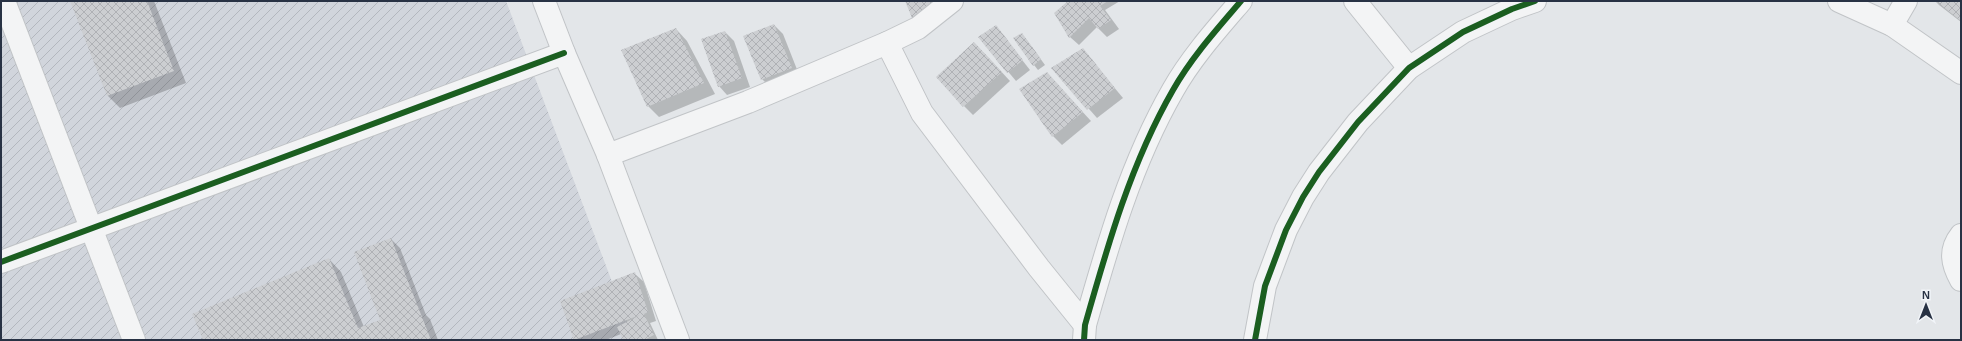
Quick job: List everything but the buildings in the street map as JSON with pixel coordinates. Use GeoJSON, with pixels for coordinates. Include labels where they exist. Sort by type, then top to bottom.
{"type":"FeatureCollection","features":[{"type":"Feature","properties":{"kind":"street"},"geometry":{"type":"LineString","coordinates":[[4,1],[134,340]]}},
{"type":"Feature","properties":{"kind":"street"},"geometry":{"type":"LineString","coordinates":[[544,1],[564,53],[608,155],[678,340]]}},
{"type":"Feature","properties":{"kind":"street"},"geometry":{"type":"LineString","coordinates":[[608,155],[748,102],[887,43],[918,28],[952,1]]}},
{"type":"Feature","properties":{"kind":"street"},"geometry":{"type":"LineString","coordinates":[[1084,332],[1113,227],[1142,150],[1173,89],[1209,38],[1241,1]]}},
{"type":"Feature","properties":{"kind":"street"},"geometry":{"type":"LineString","coordinates":[[1355,1],[1409,68]]}},
{"type":"Feature","properties":{"kind":"street"},"geometry":{"type":"LineString","coordinates":[[1255,340],[1265,286],[1286,230],[1303,197],[1319,172],[1358,122],[1409,68],[1463,32],[1512,9],[1535,1]]}},
{"type":"Feature","properties":{"kind":"street"},"geometry":{"type":"LineString","coordinates":[[1839,1],[1892,25],[1961,73]]}},
{"type":"Feature","properties":{"kind":"street"},"geometry":{"type":"LineString","coordinates":[[1892,25],[1906,1]]}},
{"type":"Feature","properties":{"kind":"street"},"geometry":{"type":"LineString","coordinates":[[887,43],[922,113],[1039,268],[1084,332]]}},
{"type":"Feature","properties":{"kind":"street"},"geometry":{"type":"LineString","coordinates":[[1,262],[564,53]]}},
{"type":"Feature","properties":{"kind":"street"},"geometry":{"type":"LineString","coordinates":[[1961,235],[1956,242],[1952,253],[1953,261],[1961,280]]}},
{"type":"Feature","properties":{"kind":"shaded area"},"geometry":{"type":"Polygon","coordinates":[[[1,1],[506,1],[634,340],[1,340],[1,1]]]}},
{"type":"Feature","properties":{"kind":"cycle path"},"geometry":{"type":"LineString","coordinates":[[1084,340],[1085,325],[1112,234],[1145,146],[1158,118],[1180,78],[1205,44],[1241,1]]}},
{"type":"Feature","properties":{"kind":"cycle path"},"geometry":{"type":"LineString","coordinates":[[1255,340],[1265,286],[1286,230],[1303,197],[1319,172],[1358,122],[1409,68],[1463,32],[1512,9],[1535,1]]}},
{"type":"Feature","properties":{"kind":"cycle path"},"geometry":{"type":"LineString","coordinates":[[1,262],[564,53]]}}]}
